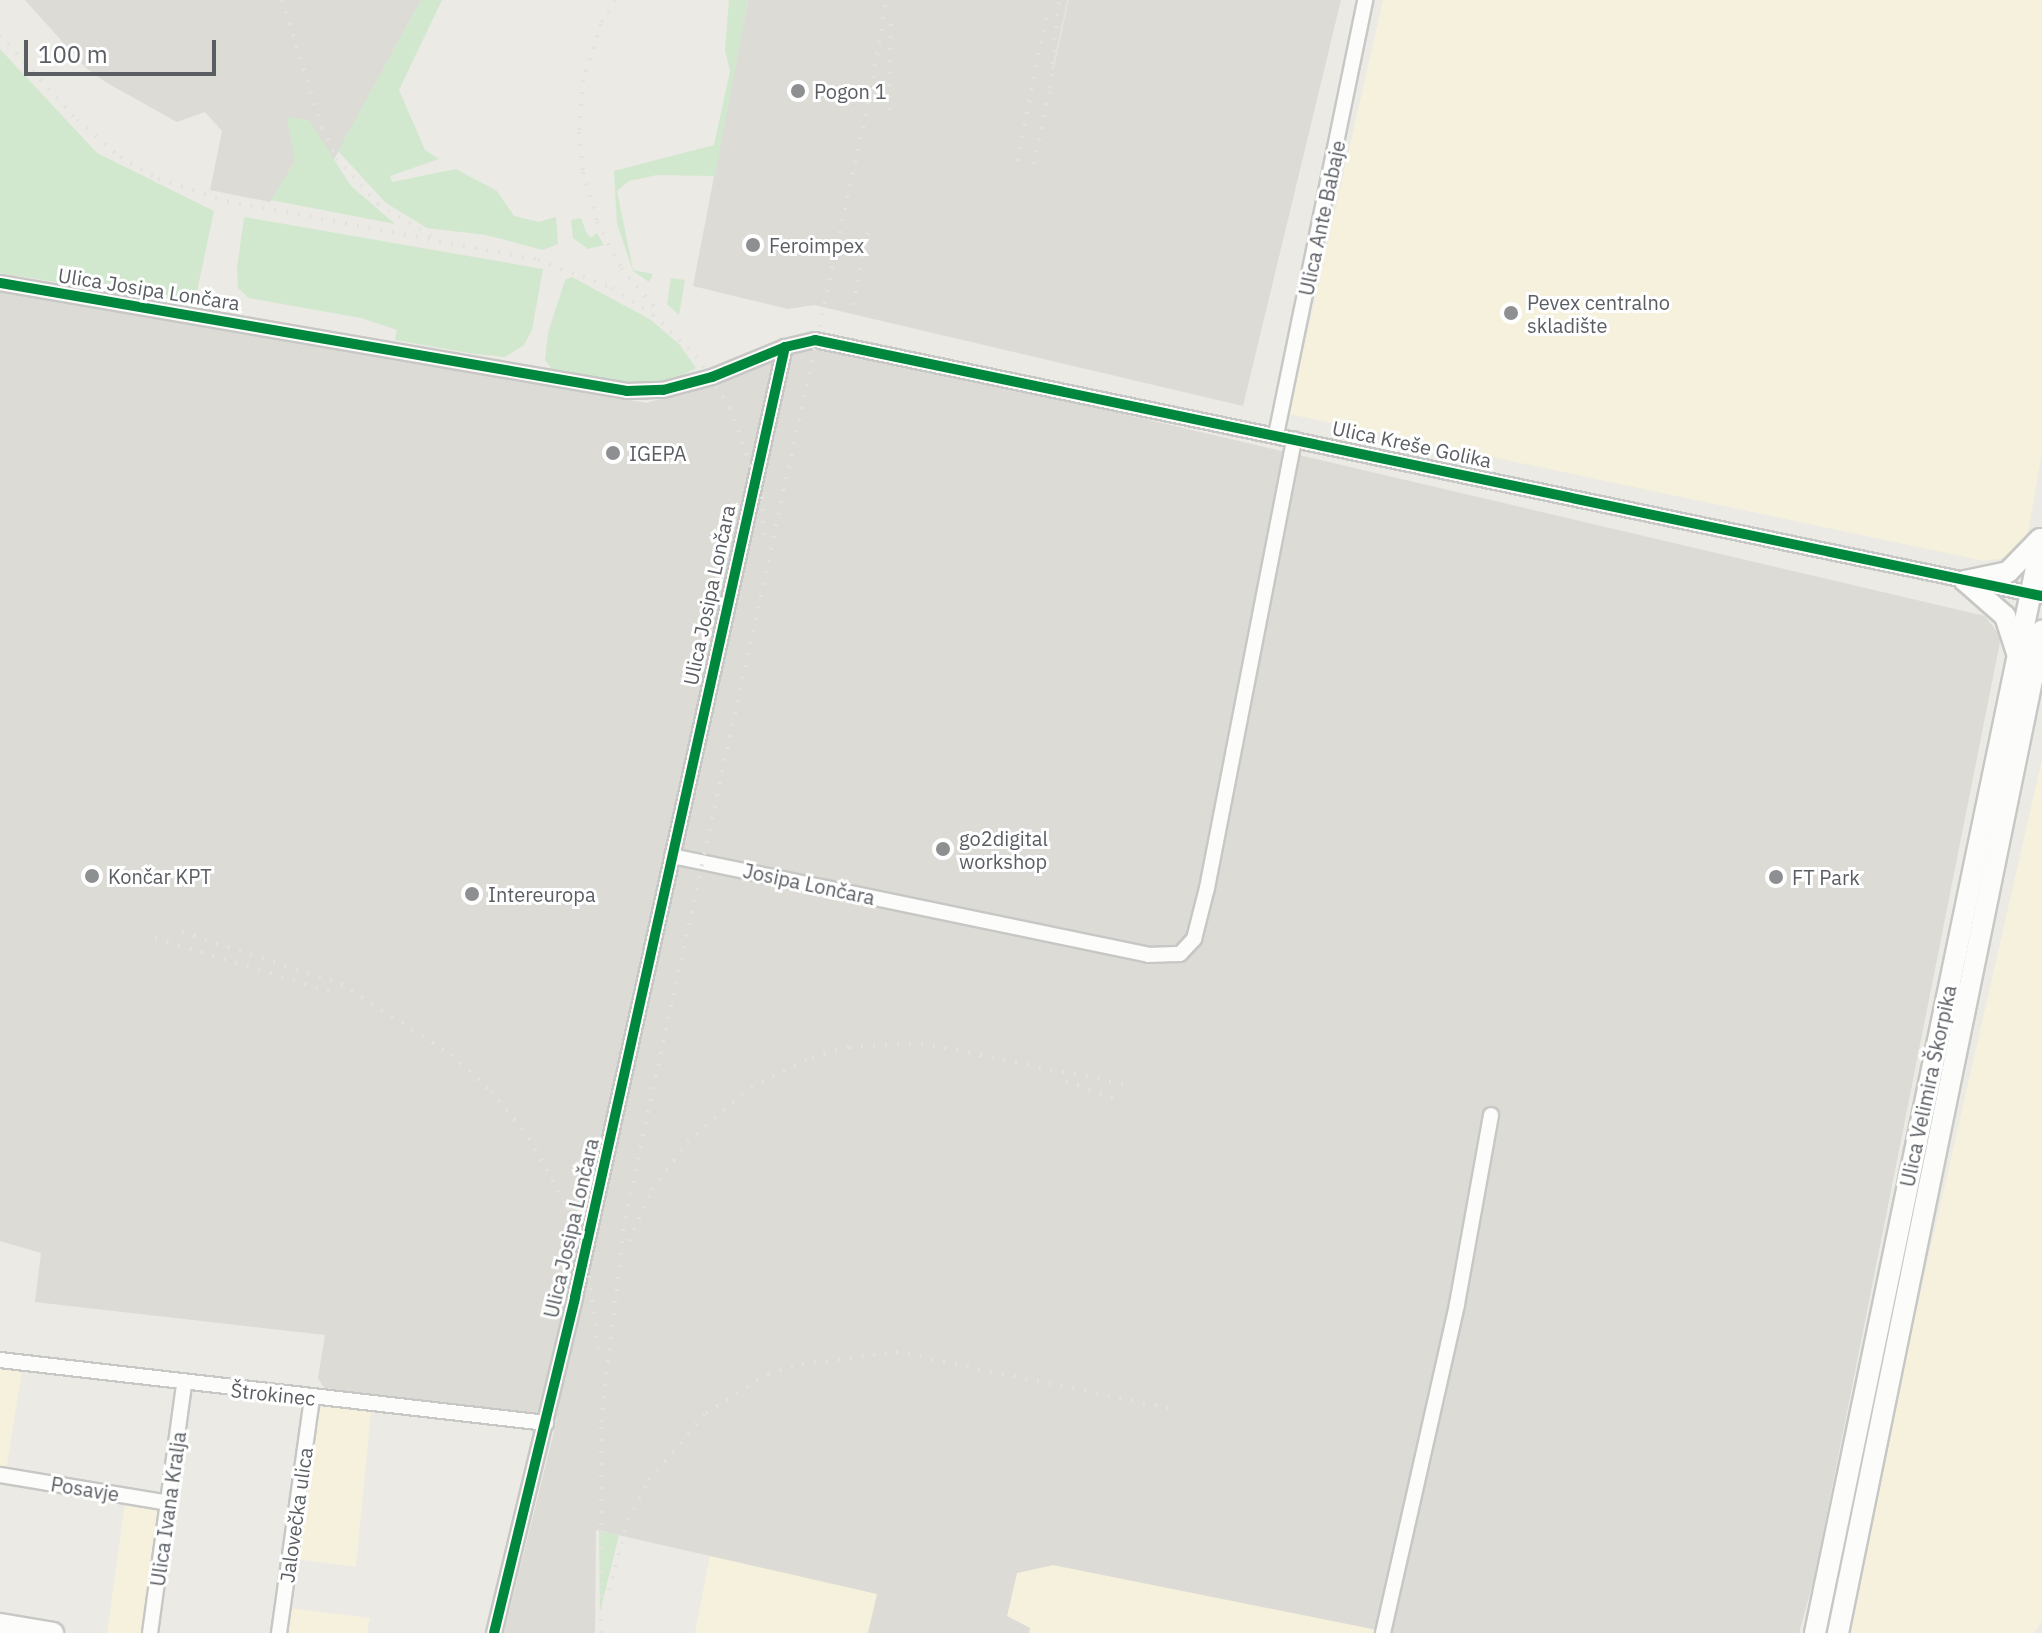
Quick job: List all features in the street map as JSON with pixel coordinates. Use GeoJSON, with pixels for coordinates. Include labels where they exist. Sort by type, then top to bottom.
{"type":"FeatureCollection","features":[{"type":"Feature","properties":{"kind":"main road"},"geometry":{"type":"LineString","coordinates":[[1965,581],[2008,572],[2042,537]]}},
{"type":"Feature","properties":{"kind":"main road","name":"Ulica Velimira Škorpika"},"geometry":{"type":"LineString","coordinates":[[1815,1633],[2018,659],[2036,595],[2042,537]]}},
{"type":"Feature","properties":{"kind":"main road"},"geometry":{"type":"LineString","coordinates":[[1965,581],[2005,616],[2018,659]]}},
{"type":"Feature","properties":{"kind":"main road","name":"Ulica Velimira Škorpika"},"geometry":{"type":"LineString","coordinates":[[1838,1633],[2042,631]]}},
{"type":"Feature","properties":{"kind":"main road"},"geometry":{"type":"LineString","coordinates":[[2029,687],[2042,663]]}},
{"type":"Feature","properties":{"kind":"main road"},"geometry":{"type":"LineString","coordinates":[[0,1624],[53,1633]]}},
{"type":"Feature","properties":{"kind":"street","name":"Ulica Ante Babaje"},"geometry":{"type":"LineString","coordinates":[[1276,435],[1365,0]]}},
{"type":"Feature","properties":{"kind":"street","name":"Ulica Josipa Lončara"},"geometry":{"type":"LineString","coordinates":[[0,283],[627,391],[663,390],[712,377],[785,347]]}},
{"type":"Feature","properties":{"kind":"street","name":"Ulica Kreše Golika"},"geometry":{"type":"LineString","coordinates":[[785,347],[815,340],[864,348],[2036,595]]}},
{"type":"Feature","properties":{"kind":"street","name":"Ulica Josipa Lončara"},"geometry":{"type":"LineString","coordinates":[[494,1633],[546,1423],[785,347]]}},
{"type":"Feature","properties":{"kind":"street","name":"Josipa Lončara"},"geometry":{"type":"LineString","coordinates":[[672,856],[1148,955],[1180,954],[1194,939],[1244,712],[1294,439]]}},
{"type":"Feature","properties":{"kind":"street"},"geometry":{"type":"LineString","coordinates":[[1383,1633],[1457,1304],[1491,1115]]}},
{"type":"Feature","properties":{"kind":"street","name":"Štrokinec"},"geometry":{"type":"LineString","coordinates":[[0,1360],[184,1384],[546,1423]]}},
{"type":"Feature","properties":{"kind":"street","name":"Ulica Ivana Kralja"},"geometry":{"type":"LineString","coordinates":[[150,1633],[184,1384]]}},
{"type":"Feature","properties":{"kind":"street","name":"Jalovečka ulica"},"geometry":{"type":"LineString","coordinates":[[279,1633],[312,1398]]}},
{"type":"Feature","properties":{"kind":"street","name":"Posavje"},"geometry":{"type":"LineString","coordinates":[[0,1475],[170,1503]]}},
{"type":"Feature","properties":{"kind":"shaded area"},"geometry":{"type":"Polygon","coordinates":[[[25,0],[421,0],[331,165],[301,152],[270,202],[210,190],[222,131],[205,112],[177,122],[107,83],[86,68],[25,0]]]}},
{"type":"Feature","properties":{"kind":"shaded area"},"geometry":{"type":"Polygon","coordinates":[[[748,0],[1341,0],[1243,406],[814,305],[788,309],[693,286],[748,0]]]}},
{"type":"Feature","properties":{"kind":"shaded area"},"geometry":{"type":"Polygon","coordinates":[[[1383,0],[2042,0],[2042,452],[2028,533],[2010,557],[1984,561],[1289,414],[1383,0]]]}},
{"type":"Feature","properties":{"kind":"shaded area"},"geometry":{"type":"Polygon","coordinates":[[[0,290],[647,403],[821,343],[1985,616],[2001,637],[1814,1578],[1799,1633],[1392,1633],[1053,1565],[1017,1573],[1007,1616],[1030,1628],[1029,1633],[868,1633],[877,1594],[596,1530],[595,1633],[504,1633],[557,1419],[324,1388],[318,1378],[325,1335],[35,1302],[41,1253],[0,1241],[0,290]]]}},
{"type":"Feature","properties":{"kind":"shaded area"},"geometry":{"type":"Polygon","coordinates":[[[2042,759],[2042,1621],[2034,1633],[1843,1633],[2042,759]]]}},
{"type":"Feature","properties":{"kind":"shaded area"},"geometry":{"type":"Polygon","coordinates":[[[0,1367],[22,1371],[6,1471],[0,1470],[0,1367]]]}},
{"type":"Feature","properties":{"kind":"shaded area"},"geometry":{"type":"Polygon","coordinates":[[[327,1405],[371,1412],[356,1567],[296,1559],[317,1409],[327,1405]]]}},
{"type":"Feature","properties":{"kind":"shaded area"},"geometry":{"type":"Polygon","coordinates":[[[125,1503],[160,1511],[144,1628],[141,1633],[107,1633],[125,1503]]]}},
{"type":"Feature","properties":{"kind":"shaded area"},"geometry":{"type":"Polygon","coordinates":[[[710,1555],[878,1594],[868,1633],[695,1633],[710,1555]]]}},
{"type":"Feature","properties":{"kind":"shaded area"},"geometry":{"type":"Polygon","coordinates":[[[1053,1565],[1375,1627],[1374,1633],[1029,1633],[1030,1628],[1007,1616],[1017,1573],[1053,1565]]]}},
{"type":"Feature","properties":{"kind":"shaded area"},"geometry":{"type":"Polygon","coordinates":[[[289,1608],[370,1618],[367,1633],[285,1633],[289,1608]]]}},
{"type":"Feature","properties":{"kind":"green space"},"geometry":{"type":"Polygon","coordinates":[[[421,0],[442,0],[399,90],[425,150],[439,159],[390,176],[392,182],[456,169],[497,191],[514,216],[539,222],[556,217],[558,244],[543,250],[486,235],[427,228],[386,203],[338,151],[421,0]]]}},
{"type":"Feature","properties":{"kind":"green space"},"geometry":{"type":"Polygon","coordinates":[[[729,0],[748,0],[715,176],[657,175],[629,181],[617,191],[633,270],[653,274],[649,282],[633,271],[617,224],[614,171],[714,145],[730,71],[725,51],[729,0]]]}},
{"type":"Feature","properties":{"kind":"green space"},"geometry":{"type":"Polygon","coordinates":[[[0,49],[97,153],[214,211],[196,296],[176,302],[0,273],[0,49]]]}},
{"type":"Feature","properties":{"kind":"green space"},"geometry":{"type":"Polygon","coordinates":[[[287,117],[309,120],[351,186],[395,224],[271,200],[295,161],[287,117]]]}},
{"type":"Feature","properties":{"kind":"green space"},"geometry":{"type":"Polygon","coordinates":[[[244,217],[543,269],[532,330],[524,345],[505,357],[475,354],[395,340],[397,330],[361,318],[249,298],[238,288],[237,269],[244,217]]]}},
{"type":"Feature","properties":{"kind":"green space"},"geometry":{"type":"Polygon","coordinates":[[[581,218],[591,238],[597,233],[604,245],[588,249],[573,238],[571,220],[581,218]]]}},
{"type":"Feature","properties":{"kind":"green space"},"geometry":{"type":"Polygon","coordinates":[[[572,277],[651,320],[679,344],[696,368],[665,384],[632,385],[552,369],[545,360],[548,333],[565,280],[572,277]]]}},
{"type":"Feature","properties":{"kind":"green space"},"geometry":{"type":"Polygon","coordinates":[[[671,278],[685,280],[679,315],[667,304],[671,278]]]}},
{"type":"Feature","properties":{"kind":"green space"},"geometry":{"type":"Polygon","coordinates":[[[599,1531],[619,1535],[600,1612],[599,1531]]]}},
{"type":"Feature","properties":{"kind":"tram line"},"geometry":{"type":"LineString","coordinates":[[1053,69],[1068,0]]}},
{"type":"Feature","properties":{"kind":"railway"},"geometry":{"type":"LineString","coordinates":[[282,0],[322,128],[337,158],[378,204],[431,236]]}},
{"type":"Feature","properties":{"kind":"railway"},"geometry":{"type":"LineString","coordinates":[[615,0],[601,24],[583,80],[579,132],[583,172],[597,222],[621,268],[655,308]]}},
{"type":"Feature","properties":{"kind":"railway"},"geometry":{"type":"LineString","coordinates":[[601,1633],[601,1422],[625,1218],[871,90],[886,0]]}},
{"type":"Feature","properties":{"kind":"railway"},"geometry":{"type":"LineString","coordinates":[[1034,164],[1050,88],[1059,0]]}},
{"type":"Feature","properties":{"kind":"railway"},"geometry":{"type":"LineString","coordinates":[[1017,161],[1048,8]]}},
{"type":"Feature","properties":{"kind":"railway"},"geometry":{"type":"LineString","coordinates":[[889,110],[891,22]]}},
{"type":"Feature","properties":{"kind":"railway"},"geometry":{"type":"LineString","coordinates":[[0,35],[77,120],[120,157],[158,179],[227,201],[538,260],[612,288],[653,315],[696,356],[730,408],[762,497],[764,545]]}},
{"type":"Feature","properties":{"kind":"railway"},"geometry":{"type":"LineString","coordinates":[[853,305],[870,223]]}},
{"type":"Feature","properties":{"kind":"railway"},"geometry":{"type":"LineString","coordinates":[[182,932],[341,984],[451,1055],[491,1091],[529,1138],[568,1208],[589,1276],[600,1359]]}},
{"type":"Feature","properties":{"kind":"railway"},"geometry":{"type":"LineString","coordinates":[[155,938],[335,993]]}},
{"type":"Feature","properties":{"kind":"railway"},"geometry":{"type":"LineString","coordinates":[[629,1241],[652,1190],[687,1142],[751,1087],[812,1057],[849,1047],[921,1043],[1123,1084]]}},
{"type":"Feature","properties":{"kind":"railway"},"geometry":{"type":"LineString","coordinates":[[1066,1081],[1118,1100]]}},
{"type":"Feature","properties":{"kind":"railway"},"geometry":{"type":"LineString","coordinates":[[609,1590],[628,1520],[649,1480],[706,1413],[768,1374],[802,1364],[896,1352],[1169,1408]]}},
{"type":"Feature","properties":{"kind":"cycle path"},"geometry":{"type":"LineString","coordinates":[[0,283],[627,391],[663,390],[712,377],[785,347],[815,340],[2042,596]]}},
{"type":"Feature","properties":{"kind":"cycle path"},"geometry":{"type":"LineString","coordinates":[[494,1633],[575,1297],[785,347]]}},
{"type":"Feature","properties":{"kind":"place","name":"Pogon 1"},"geometry":{"type":"Point","coordinates":[798,91]}},
{"type":"Feature","properties":{"kind":"place","name":"Feroimpex"},"geometry":{"type":"Point","coordinates":[753,245]}},
{"type":"Feature","properties":{"kind":"place","name":"Pevex centralno skladište"},"geometry":{"type":"Point","coordinates":[1511,313]}},
{"type":"Feature","properties":{"kind":"place","name":"IGEPA"},"geometry":{"type":"Point","coordinates":[613,453]}},
{"type":"Feature","properties":{"kind":"place","name":"go2digital workshop"},"geometry":{"type":"Point","coordinates":[943,849]}},
{"type":"Feature","properties":{"kind":"place","name":"Končar KPT"},"geometry":{"type":"Point","coordinates":[92,876]}},
{"type":"Feature","properties":{"kind":"place","name":"FT Park"},"geometry":{"type":"Point","coordinates":[1776,877]}},
{"type":"Feature","properties":{"kind":"place","name":"Intereuropa"},"geometry":{"type":"Point","coordinates":[472,894]}}]}
